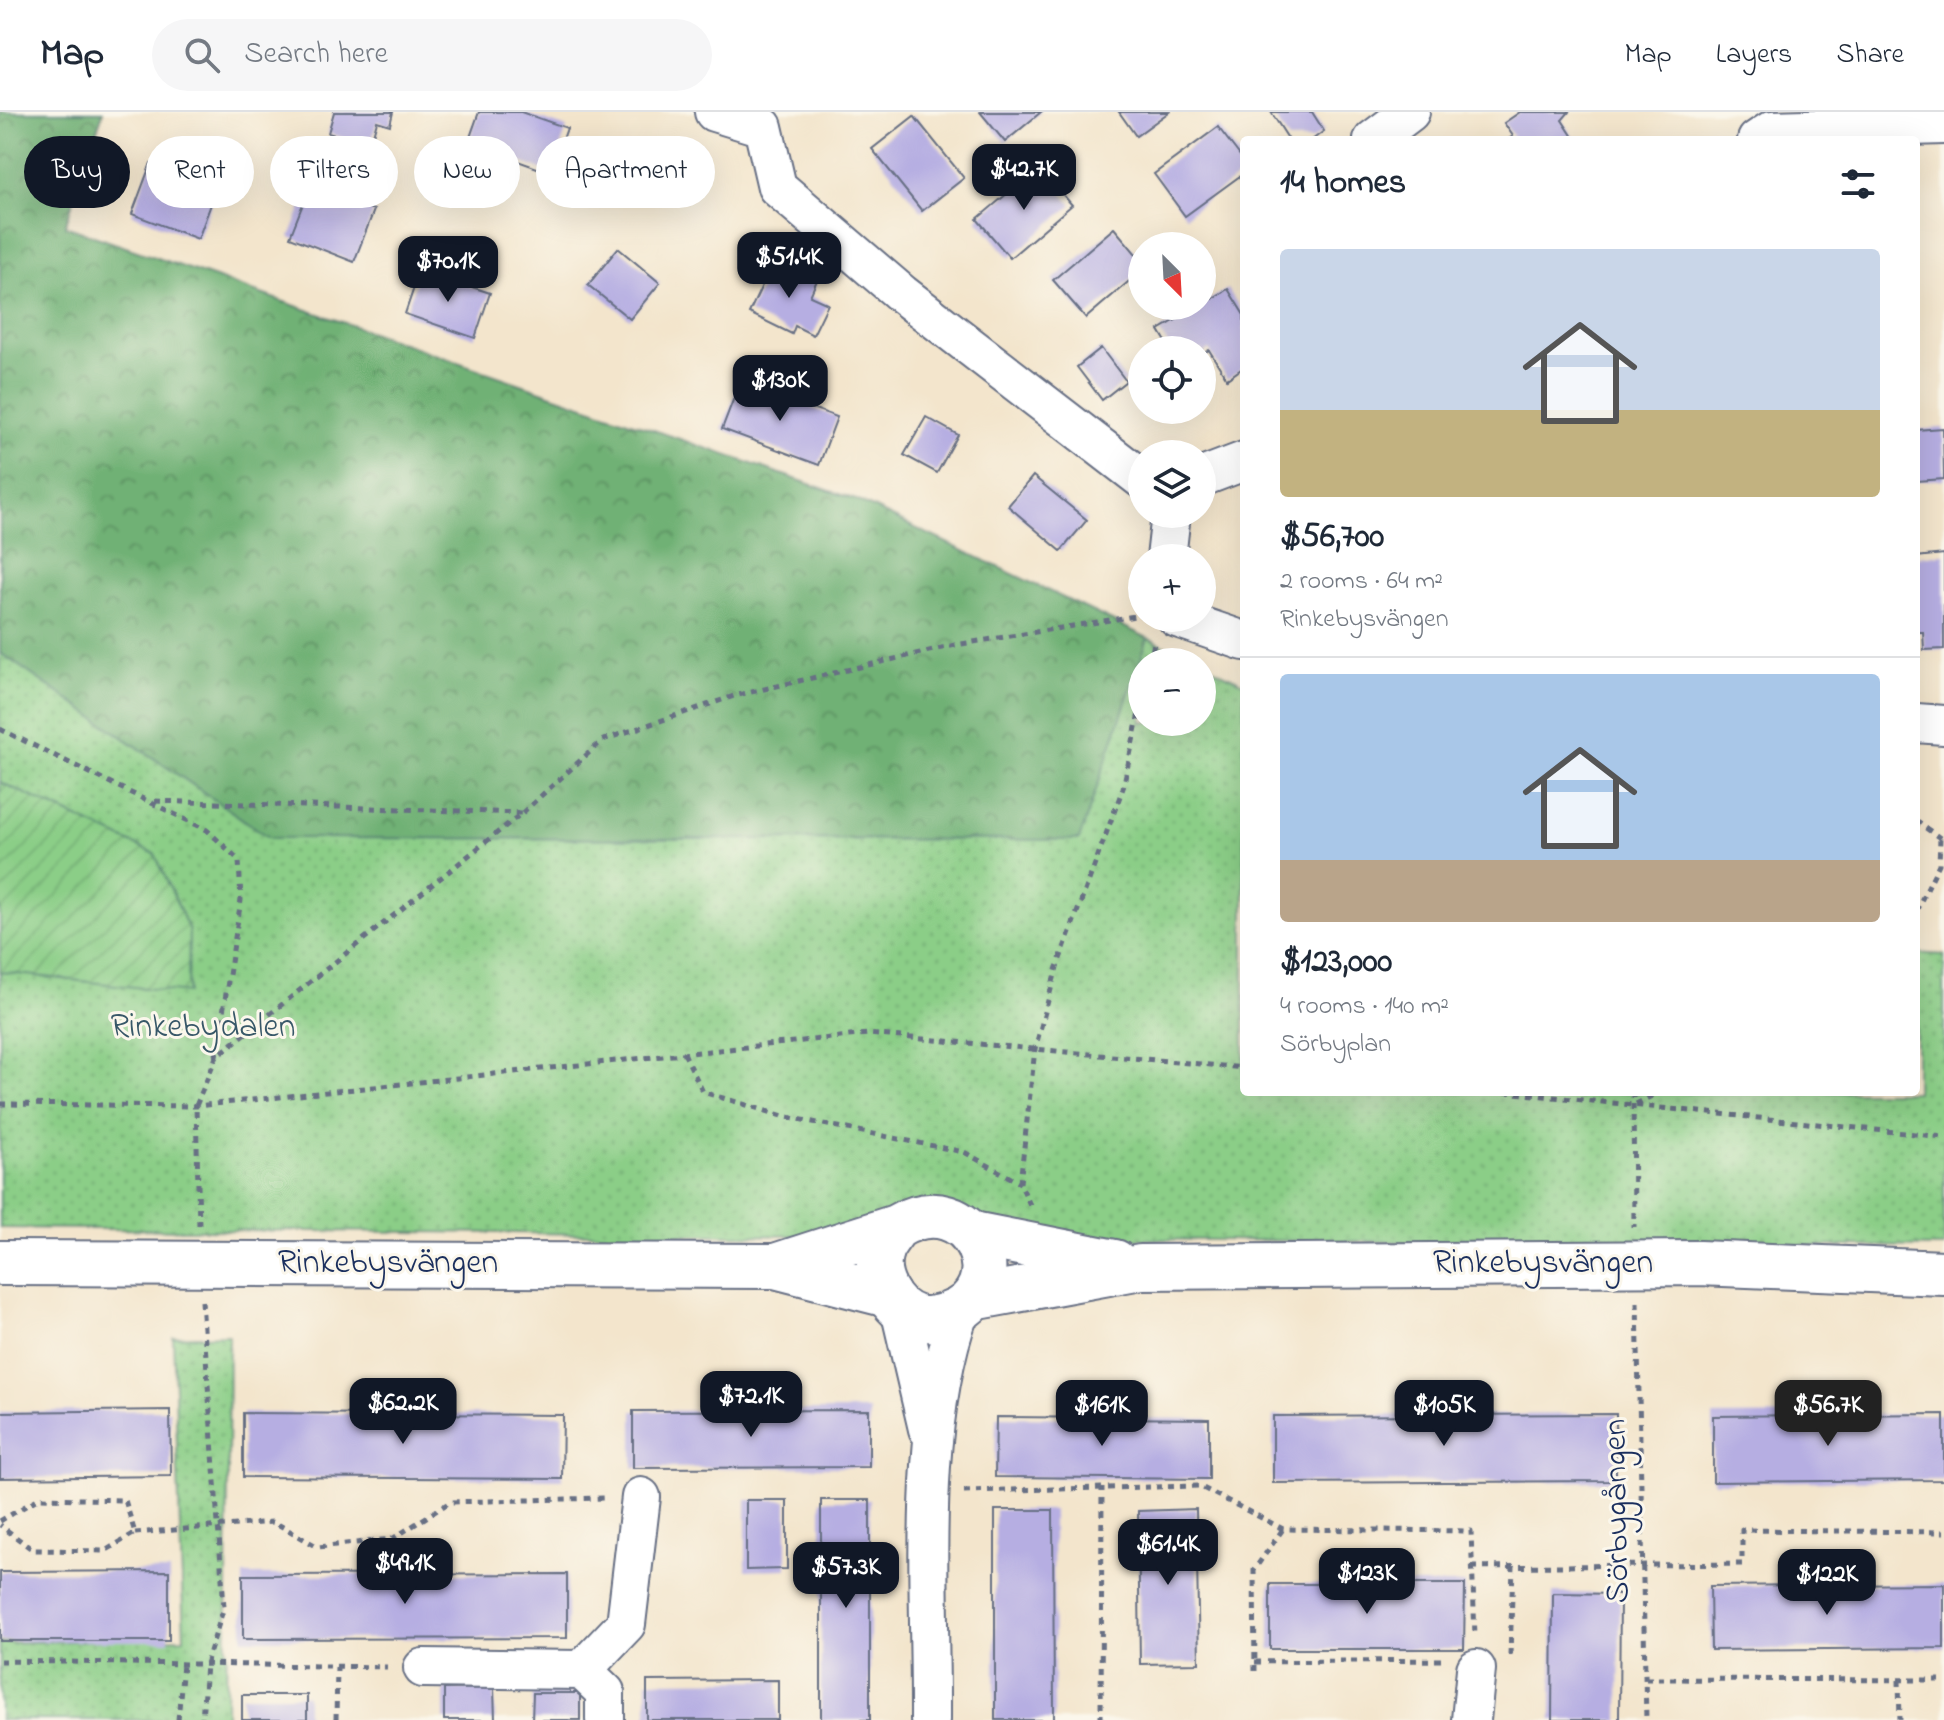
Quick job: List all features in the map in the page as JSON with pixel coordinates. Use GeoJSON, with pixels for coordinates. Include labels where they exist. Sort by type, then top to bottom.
{"type":"FeatureCollection","features":[{"type":"Feature","properties":{"kind":"street"},"geometry":{"type":"LineString","coordinates":[[714,112],[776,120],[777,187],[902,294],[1128,468]]}},
{"type":"Feature","properties":{"kind":"street"},"geometry":{"type":"LineString","coordinates":[[1378,136],[1410,112]]}},
{"type":"Feature","properties":{"kind":"street"},"geometry":{"type":"LineString","coordinates":[[1763,127],[1944,125]]}},
{"type":"Feature","properties":{"kind":"street"},"geometry":{"type":"LineString","coordinates":[[1216,472],[1240,463]]}},
{"type":"Feature","properties":{"kind":"street"},"geometry":{"type":"LineString","coordinates":[[1216,631],[1240,640]]}},
{"type":"Feature","properties":{"kind":"street"},"geometry":{"type":"LineString","coordinates":[[1920,723],[1944,725]]}},
{"type":"Feature","properties":{"kind":"street","name":"Rinkebysvängen"},"geometry":{"type":"LineString","coordinates":[[775,1266],[896,1227],[911,1218],[937,1214],[955,1219],[973,1234],[1141,1267],[1699,1263],[1944,1273]]}},
{"type":"Feature","properties":{"kind":"street"},"geometry":{"type":"LineString","coordinates":[[896,1227],[882,1249],[879,1267],[894,1302],[931,1443]]}},
{"type":"Feature","properties":{"kind":"street"},"geometry":{"type":"LineString","coordinates":[[930,1720],[931,1443],[950,1339],[982,1282],[984,1263],[973,1234]]}},
{"type":"Feature","properties":{"kind":"street","name":"Rinkebysvängen"},"geometry":{"type":"LineString","coordinates":[[0,1263],[775,1266],[894,1302],[915,1317],[932,1320],[967,1304],[1141,1267]]}},
{"type":"Feature","properties":{"kind":"street"},"geometry":{"type":"LineString","coordinates":[[582,1670],[626,1624],[641,1497]]}},
{"type":"Feature","properties":{"kind":"street"},"geometry":{"type":"LineString","coordinates":[[1471,1720],[1487,1662]]}},
{"type":"Feature","properties":{"kind":"street"},"geometry":{"type":"LineString","coordinates":[[423,1668],[582,1670],[605,1692],[605,1720]]}},
{"type":"Feature","properties":{"kind":"path"},"geometry":{"type":"LineString","coordinates":[[216,1057],[522,813],[603,740],[734,696],[955,645],[1128,617]]}},
{"type":"Feature","properties":{"kind":"path"},"geometry":{"type":"LineString","coordinates":[[0,729],[207,830],[239,860],[241,900],[216,1057],[196,1106],[199,1227]]}},
{"type":"Feature","properties":{"kind":"path"},"geometry":{"type":"LineString","coordinates":[[1032,1209],[1020,1183],[1035,1049],[1057,967],[1123,788],[1134,736]]}},
{"type":"Feature","properties":{"kind":"path"},"geometry":{"type":"LineString","coordinates":[[153,801],[522,813]]}},
{"type":"Feature","properties":{"kind":"path"},"geometry":{"type":"LineString","coordinates":[[1920,824],[1942,838],[1939,864],[1920,903]]}},
{"type":"Feature","properties":{"kind":"path"},"geometry":{"type":"LineString","coordinates":[[0,1104],[196,1106],[868,1034],[1240,1068]]}},
{"type":"Feature","properties":{"kind":"path"},"geometry":{"type":"LineString","coordinates":[[684,1053],[703,1092],[783,1116],[964,1152],[1020,1183]]}},
{"type":"Feature","properties":{"kind":"path"},"geometry":{"type":"LineString","coordinates":[[1548,1096],[1944,1137]]}},
{"type":"Feature","properties":{"kind":"path"},"geometry":{"type":"LineString","coordinates":[[1634,1096],[1634,1228]]}},
{"type":"Feature","properties":{"kind":"path"},"geometry":{"type":"LineString","coordinates":[[1635,1104],[1652,1096]]}},
{"type":"Feature","properties":{"kind":"path"},"geometry":{"type":"LineString","coordinates":[[201,1298],[224,1607],[206,1664],[202,1720]]}},
{"type":"Feature","properties":{"kind":"path","name":"Sörbygången"},"geometry":{"type":"LineString","coordinates":[[1637,1301],[1646,1720]]}},
{"type":"Feature","properties":{"kind":"path"},"geometry":{"type":"LineString","coordinates":[[931,1491],[1199,1486],[1283,1529],[1471,1531],[1472,1567],[1487,1662]]}},
{"type":"Feature","properties":{"kind":"path"},"geometry":{"type":"LineString","coordinates":[[1101,1720],[1102,1488]]}},
{"type":"Feature","properties":{"kind":"path"},"geometry":{"type":"LineString","coordinates":[[135,1533],[125,1500],[39,1498],[0,1523],[33,1550],[105,1551],[135,1533],[274,1522],[318,1547],[392,1539],[450,1502],[641,1497]]}},
{"type":"Feature","properties":{"kind":"path"},"geometry":{"type":"LineString","coordinates":[[1255,1671],[1254,1570],[1283,1529]]}},
{"type":"Feature","properties":{"kind":"path"},"geometry":{"type":"LineString","coordinates":[[1472,1567],[1742,1564],[1742,1530],[1944,1532]]}},
{"type":"Feature","properties":{"kind":"path"},"geometry":{"type":"LineString","coordinates":[[1487,1662],[1513,1566]]}},
{"type":"Feature","properties":{"kind":"path"},"geometry":{"type":"LineString","coordinates":[[0,1661],[423,1668]]}},
{"type":"Feature","properties":{"kind":"path"},"geometry":{"type":"LineString","coordinates":[[1255,1662],[1487,1662]]}},
{"type":"Feature","properties":{"kind":"path"},"geometry":{"type":"LineString","coordinates":[[178,1720],[183,1664]]}},
{"type":"Feature","properties":{"kind":"path"},"geometry":{"type":"LineString","coordinates":[[336,1720],[337,1667]]}},
{"type":"Feature","properties":{"kind":"path"},"geometry":{"type":"LineString","coordinates":[[1646,1679],[1944,1680]]}},
{"type":"Feature","properties":{"kind":"path"},"geometry":{"type":"LineString","coordinates":[[1899,1680],[1900,1720]]}},
{"type":"Feature","properties":{"kind":"green space"},"geometry":{"type":"Polygon","coordinates":[[[0,112],[103,112],[95,136],[24,136],[24,208],[71,208],[65,226],[856,500],[1128,629],[1128,632],[1148,638],[1145,648],[1128,648],[1128,697],[1079,840],[270,838],[0,653],[0,112]]]}},
{"type":"Feature","properties":{"kind":"green space","name":"Rinkebydalen"},"geometry":{"type":"Polygon","coordinates":[[[1148,638],[1170,648],[1145,648],[1148,638]]]}},
{"type":"Feature","properties":{"kind":"green space","name":"Rinkebydalen"},"geometry":{"type":"Polygon","coordinates":[[[0,653],[270,838],[1079,840],[1128,697],[1128,736],[1216,736],[1216,670],[1240,681],[1240,1096],[1920,1096],[1920,953],[1944,955],[1944,1247],[0,1228],[0,653]]]}},
{"type":"Feature","properties":{"kind":"green space"},"geometry":{"type":"Polygon","coordinates":[[[0,782],[155,854],[189,930],[188,993],[0,972],[0,782]]]}},
{"type":"Feature","properties":{"kind":"green space"},"geometry":{"type":"Polygon","coordinates":[[[229,1335],[226,1720],[0,1720],[0,1643],[184,1638],[173,1337],[229,1335]]]}},
{"type":"Feature","properties":{"kind":"building"},"geometry":{"type":"Polygon","coordinates":[[[334,112],[393,112],[390,125],[377,121],[373,136],[328,133],[334,112]]]}},
{"type":"Feature","properties":{"kind":"building"},"geometry":{"type":"Polygon","coordinates":[[[479,112],[521,112],[567,128],[564,136],[536,136],[536,168],[520,162],[520,136],[470,136],[479,112]]]}},
{"type":"Feature","properties":{"kind":"building"},"geometry":{"type":"Polygon","coordinates":[[[980,112],[1041,112],[1005,142],[980,112]]]}},
{"type":"Feature","properties":{"kind":"building"},"geometry":{"type":"Polygon","coordinates":[[[1119,112],[1169,112],[1136,136],[1119,112]]]}},
{"type":"Feature","properties":{"kind":"building"},"geometry":{"type":"Polygon","coordinates":[[[1271,112],[1312,112],[1324,131],[1317,136],[1286,136],[1271,112]]]}},
{"type":"Feature","properties":{"kind":"building"},"geometry":{"type":"Polygon","coordinates":[[[1520,112],[1569,112],[1562,120],[1572,136],[1513,136],[1504,123],[1520,112]]]}},
{"type":"Feature","properties":{"kind":"building"},"geometry":{"type":"Polygon","coordinates":[[[914,116],[964,178],[922,211],[872,149],[914,116]]]}},
{"type":"Feature","properties":{"kind":"building"},"geometry":{"type":"Polygon","coordinates":[[[1218,127],[1240,156],[1240,176],[1185,216],[1154,174],[1218,127]]]}},
{"type":"Feature","properties":{"kind":"building"},"geometry":{"type":"Polygon","coordinates":[[[1039,167],[1072,205],[1010,258],[977,219],[1039,167]]]}},
{"type":"Feature","properties":{"kind":"building"},"geometry":{"type":"Polygon","coordinates":[[[146,176],[146,208],[210,208],[198,239],[132,214],[146,176]]]}},
{"type":"Feature","properties":{"kind":"building"},"geometry":{"type":"Polygon","coordinates":[[[301,208],[374,210],[354,262],[290,237],[301,208]]]}},
{"type":"Feature","properties":{"kind":"building"},"geometry":{"type":"Polygon","coordinates":[[[1114,228],[1128,244],[1128,282],[1086,318],[1053,280],[1114,228]]]}},
{"type":"Feature","properties":{"kind":"building"},"geometry":{"type":"Polygon","coordinates":[[[618,248],[660,283],[630,319],[588,285],[618,248]]]}},
{"type":"Feature","properties":{"kind":"building"},"geometry":{"type":"Polygon","coordinates":[[[774,260],[817,280],[810,296],[828,304],[813,335],[795,326],[792,334],[749,313],[774,260]]]}},
{"type":"Feature","properties":{"kind":"building"},"geometry":{"type":"Polygon","coordinates":[[[420,270],[490,293],[475,338],[405,314],[420,270]]]}},
{"type":"Feature","properties":{"kind":"building"},"geometry":{"type":"Polygon","coordinates":[[[1228,289],[1240,308],[1240,370],[1227,379],[1216,361],[1216,336],[1163,336],[1159,330],[1176,320],[1216,320],[1216,296],[1228,289]]]}},
{"type":"Feature","properties":{"kind":"building"},"geometry":{"type":"Polygon","coordinates":[[[1101,348],[1126,381],[1102,400],[1077,367],[1101,348]]]}},
{"type":"Feature","properties":{"kind":"building"},"geometry":{"type":"Polygon","coordinates":[[[740,382],[837,417],[819,465],[722,429],[740,382]]]}},
{"type":"Feature","properties":{"kind":"building"},"geometry":{"type":"Polygon","coordinates":[[[926,417],[958,435],[937,473],[904,455],[926,417]]]}},
{"type":"Feature","properties":{"kind":"building"},"geometry":{"type":"Polygon","coordinates":[[[1943,428],[1944,479],[1920,481],[1920,430],[1943,428]]]}},
{"type":"Feature","properties":{"kind":"building"},"geometry":{"type":"Polygon","coordinates":[[[1033,476],[1087,520],[1061,551],[1008,506],[1033,476]]]}},
{"type":"Feature","properties":{"kind":"building"},"geometry":{"type":"Polygon","coordinates":[[[1944,554],[1944,649],[1924,650],[1923,632],[1920,632],[1920,557],[1944,554]]]}},
{"type":"Feature","properties":{"kind":"building"},"geometry":{"type":"Polygon","coordinates":[[[170,1410],[171,1476],[0,1478],[0,1412],[170,1410]]]}},
{"type":"Feature","properties":{"kind":"building"},"geometry":{"type":"Polygon","coordinates":[[[869,1410],[869,1467],[633,1468],[633,1411],[869,1410]]]}},
{"type":"Feature","properties":{"kind":"building"},"geometry":{"type":"Polygon","coordinates":[[[243,1413],[563,1415],[562,1479],[243,1477],[243,1413]]]}},
{"type":"Feature","properties":{"kind":"building"},"geometry":{"type":"Polygon","coordinates":[[[1616,1414],[1616,1481],[1273,1483],[1273,1416],[1616,1414]]]}},
{"type":"Feature","properties":{"kind":"building"},"geometry":{"type":"Polygon","coordinates":[[[1944,1414],[1944,1480],[1713,1482],[1713,1416],[1944,1414]]]}},
{"type":"Feature","properties":{"kind":"building"},"geometry":{"type":"Polygon","coordinates":[[[996,1417],[1209,1419],[1209,1479],[995,1477],[996,1417]]]}},
{"type":"Feature","properties":{"kind":"building"},"geometry":{"type":"Polygon","coordinates":[[[746,1500],[787,1500],[787,1569],[746,1570],[746,1500]]]}},
{"type":"Feature","properties":{"kind":"building"},"geometry":{"type":"Polygon","coordinates":[[[821,1500],[870,1500],[870,1720],[821,1720],[821,1500]]]}},
{"type":"Feature","properties":{"kind":"building"},"geometry":{"type":"Polygon","coordinates":[[[1196,1509],[1199,1663],[1140,1664],[1138,1511],[1196,1509]]]}},
{"type":"Feature","properties":{"kind":"building"},"geometry":{"type":"Polygon","coordinates":[[[995,1510],[1053,1510],[1054,1720],[995,1720],[995,1510]]]}},
{"type":"Feature","properties":{"kind":"building"},"geometry":{"type":"Polygon","coordinates":[[[169,1571],[169,1641],[0,1641],[0,1572],[169,1571]]]}},
{"type":"Feature","properties":{"kind":"building"},"geometry":{"type":"Polygon","coordinates":[[[567,1574],[567,1638],[243,1639],[243,1575],[567,1574]]]}},
{"type":"Feature","properties":{"kind":"building"},"geometry":{"type":"Polygon","coordinates":[[[1270,1584],[1465,1584],[1464,1649],[1270,1649],[1270,1584]]]}},
{"type":"Feature","properties":{"kind":"building"},"geometry":{"type":"Polygon","coordinates":[[[1944,1584],[1944,1648],[1711,1650],[1710,1586],[1944,1584]]]}},
{"type":"Feature","properties":{"kind":"building"},"geometry":{"type":"Polygon","coordinates":[[[1553,1593],[1620,1594],[1619,1720],[1552,1720],[1553,1593]]]}},
{"type":"Feature","properties":{"kind":"building"},"geometry":{"type":"Polygon","coordinates":[[[778,1680],[778,1720],[647,1720],[647,1681],[778,1680]]]}},
{"type":"Feature","properties":{"kind":"building"},"geometry":{"type":"Polygon","coordinates":[[[494,1688],[495,1720],[444,1720],[444,1689],[494,1688]]]}},
{"type":"Feature","properties":{"kind":"building"},"geometry":{"type":"Polygon","coordinates":[[[533,1693],[580,1693],[580,1720],[532,1720],[533,1693]]]}},
{"type":"Feature","properties":{"kind":"building"},"geometry":{"type":"Polygon","coordinates":[[[242,1695],[307,1695],[307,1720],[242,1720],[242,1695]]]}}]}
